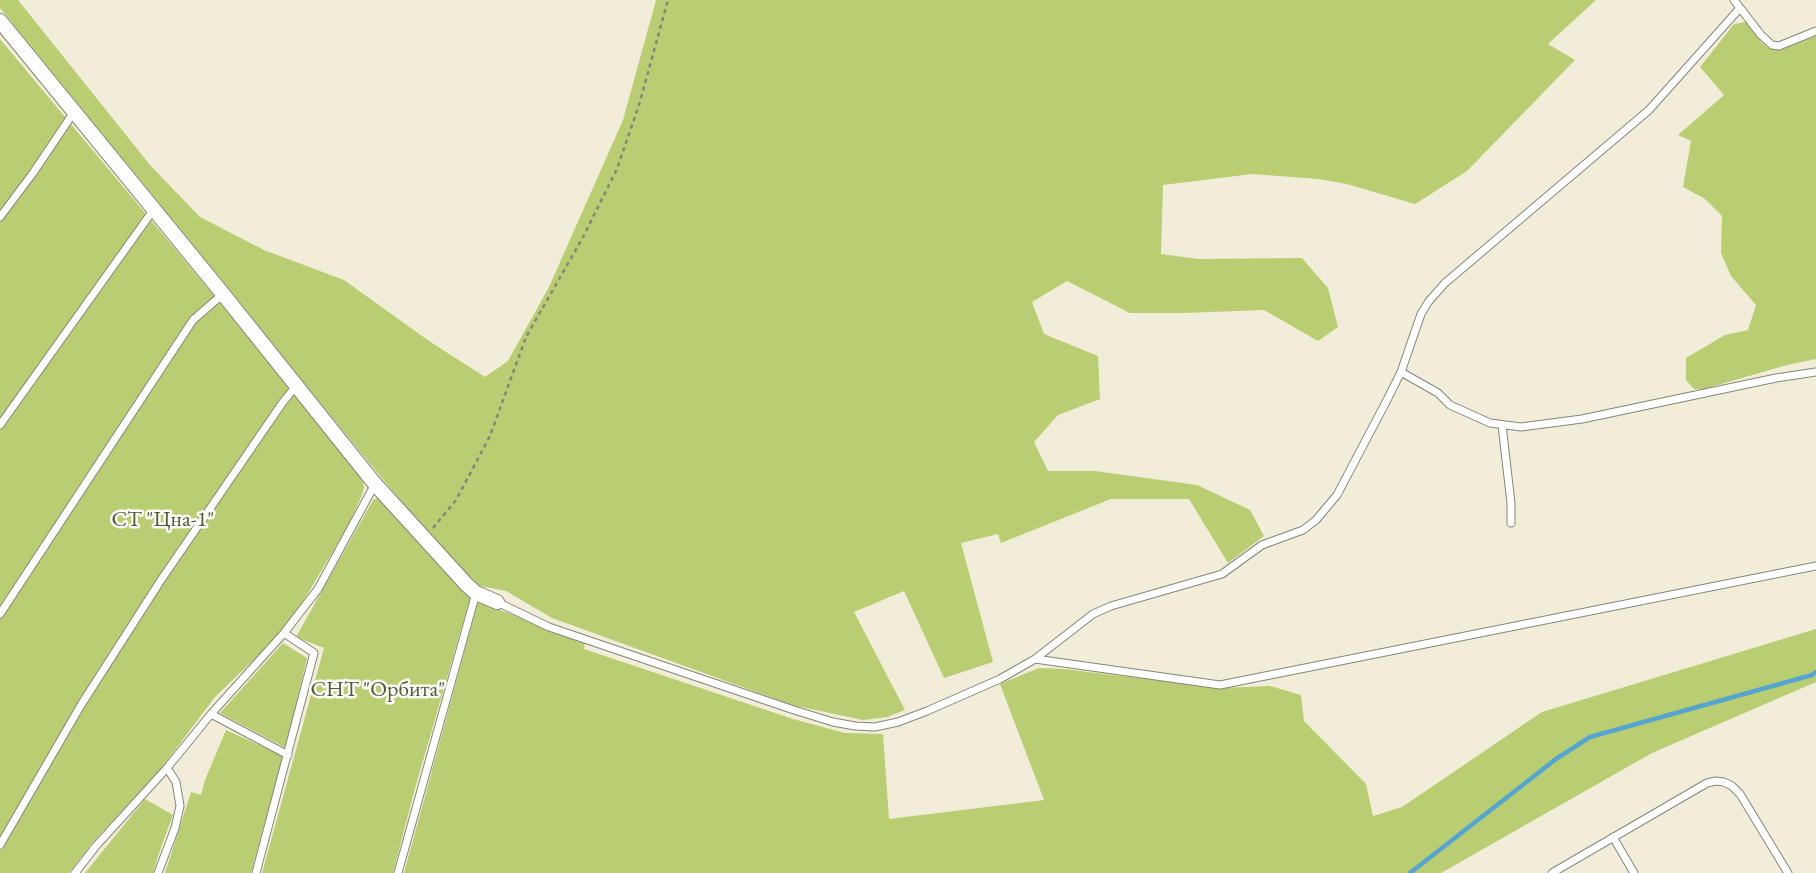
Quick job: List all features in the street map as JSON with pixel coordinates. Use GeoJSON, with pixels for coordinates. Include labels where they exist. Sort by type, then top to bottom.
{"type":"FeatureCollection","features":[{"type":"Feature","properties":{"kind":"street"},"geometry":{"type":"LineString","coordinates":[[0,22],[297,385],[375,484],[476,593],[497,602]]}},
{"type":"Feature","properties":{"kind":"lane"},"geometry":{"type":"LineString","coordinates":[[1734,0],[1761,35],[1772,45],[1779,46],[1816,31]]}},
{"type":"Feature","properties":{"kind":"lane"},"geometry":{"type":"LineString","coordinates":[[497,602],[558,630],[794,710],[833,722],[875,727],[898,722],[927,711],[1000,679],[1035,659],[1093,614],[1111,606],[1222,574],[1262,545],[1303,530],[1316,520],[1337,495],[1401,372],[1421,314],[1429,301],[1444,283],[1649,110],[1740,8]]}},
{"type":"Feature","properties":{"kind":"lane"},"geometry":{"type":"LineString","coordinates":[[0,217],[33,173],[74,112]]}},
{"type":"Feature","properties":{"kind":"lane"},"geometry":{"type":"LineString","coordinates":[[0,425],[154,209]]}},
{"type":"Feature","properties":{"kind":"lane"},"geometry":{"type":"LineString","coordinates":[[0,614],[193,320],[223,294]]}},
{"type":"Feature","properties":{"kind":"lane"},"geometry":{"type":"LineString","coordinates":[[1401,372],[1438,393],[1450,405],[1490,423],[1521,427],[1582,419],[1776,378],[1816,372]]}},
{"type":"Feature","properties":{"kind":"lane"},"geometry":{"type":"LineString","coordinates":[[0,845],[81,705],[161,580],[283,402],[297,385]]}},
{"type":"Feature","properties":{"kind":"lane"},"geometry":{"type":"LineString","coordinates":[[1502,425],[1511,503],[1511,523]]}},
{"type":"Feature","properties":{"kind":"lane"},"geometry":{"type":"LineString","coordinates":[[75,873],[96,846],[167,768],[211,714],[284,633],[318,589],[375,484]]}},
{"type":"Feature","properties":{"kind":"lane"},"geometry":{"type":"LineString","coordinates":[[1035,659],[1220,685],[1816,566]]}},
{"type":"Feature","properties":{"kind":"lane"},"geometry":{"type":"LineString","coordinates":[[398,873],[476,593]]}},
{"type":"Feature","properties":{"kind":"lane"},"geometry":{"type":"LineString","coordinates":[[256,873],[314,653],[284,633]]}},
{"type":"Feature","properties":{"kind":"lane"},"geometry":{"type":"LineString","coordinates":[[211,714],[288,755]]}},
{"type":"Feature","properties":{"kind":"lane"},"geometry":{"type":"LineString","coordinates":[[158,873],[175,828],[180,806],[176,782],[167,768]]}},
{"type":"Feature","properties":{"kind":"lane"},"geometry":{"type":"LineString","coordinates":[[1552,873],[1707,783],[1716,781],[1732,786],[1740,794],[1788,873]]}},
{"type":"Feature","properties":{"kind":"lane"},"geometry":{"type":"LineString","coordinates":[[1613,837],[1634,873]]}},
{"type":"Feature","properties":{"kind":"path"},"geometry":{"type":"LineString","coordinates":[[424,537],[456,500],[485,444],[526,337],[582,239],[617,169],[639,105],[668,0]]}},
{"type":"Feature","properties":{"kind":"green space"},"geometry":{"type":"Polygon","coordinates":[[[0,0],[18,0],[150,165],[200,217],[264,250],[344,280],[429,341],[485,377],[508,361],[549,287],[623,120],[656,0],[1596,0],[1548,44],[1575,60],[1467,171],[1415,204],[1347,184],[1318,179],[1252,174],[1163,185],[1161,254],[1198,259],[1302,258],[1328,288],[1338,327],[1318,341],[1264,310],[1130,313],[1067,281],[1032,302],[1044,334],[1098,356],[1100,399],[1058,415],[1034,442],[1048,471],[1095,471],[1197,485],[1250,510],[1264,536],[1228,563],[1189,499],[1111,499],[1001,543],[998,534],[961,543],[993,662],[944,678],[904,591],[854,612],[905,710],[887,717],[863,720],[792,705],[552,618],[506,591],[475,585],[390,488],[161,209],[0,8],[0,0]]]}},
{"type":"Feature","properties":{"kind":"green space"},"geometry":{"type":"Polygon","coordinates":[[[1746,22],[1760,41],[1768,48],[1777,50],[1816,34],[1816,359],[1787,365],[1704,389],[1694,389],[1686,380],[1686,358],[1725,335],[1748,330],[1756,305],[1731,276],[1721,253],[1722,216],[1705,199],[1683,187],[1691,141],[1678,135],[1724,95],[1700,67],[1734,24],[1746,22]]]}},
{"type":"Feature","properties":{"kind":"green space","name":"СТ \"Цна-1\""},"geometry":{"type":"Polygon","coordinates":[[[0,39],[356,466],[362,477],[364,487],[348,526],[292,620],[215,697],[160,770],[93,842],[69,873],[0,873],[0,39]]]}},
{"type":"Feature","properties":{"kind":"green space","name":"CНТ \"Орбита\""},"geometry":{"type":"Polygon","coordinates":[[[379,497],[470,596],[393,873],[262,873],[324,648],[296,637],[373,500],[379,497]]]}},
{"type":"Feature","properties":{"kind":"green space"},"geometry":{"type":"Polygon","coordinates":[[[478,602],[585,641],[584,649],[793,719],[845,733],[883,734],[889,819],[1044,800],[1000,684],[1039,668],[1064,669],[1221,688],[1270,686],[1301,695],[1304,721],[1366,784],[1373,816],[1402,807],[1542,712],[1816,629],[1816,682],[1652,753],[1441,873],[404,873],[478,602]]]}},
{"type":"Feature","properties":{"kind":"green space","name":"CНТ \"Орбита\""},"geometry":{"type":"Polygon","coordinates":[[[283,643],[307,658],[286,748],[220,713],[283,643]]]}},
{"type":"Feature","properties":{"kind":"green space","name":"CНТ \"Орбита\""},"geometry":{"type":"Polygon","coordinates":[[[226,730],[283,756],[251,873],[165,873],[191,792],[201,795],[205,780],[226,730]]]}},
{"type":"Feature","properties":{"kind":"green space"},"geometry":{"type":"Polygon","coordinates":[[[145,799],[173,815],[153,873],[85,873],[145,799]]]}},
{"type":"Feature","properties":{"kind":"waterway"},"geometry":{"type":"LineString","coordinates":[[1410,873],[1556,759],[1590,737],[1812,675],[1816,672]]}}]}
